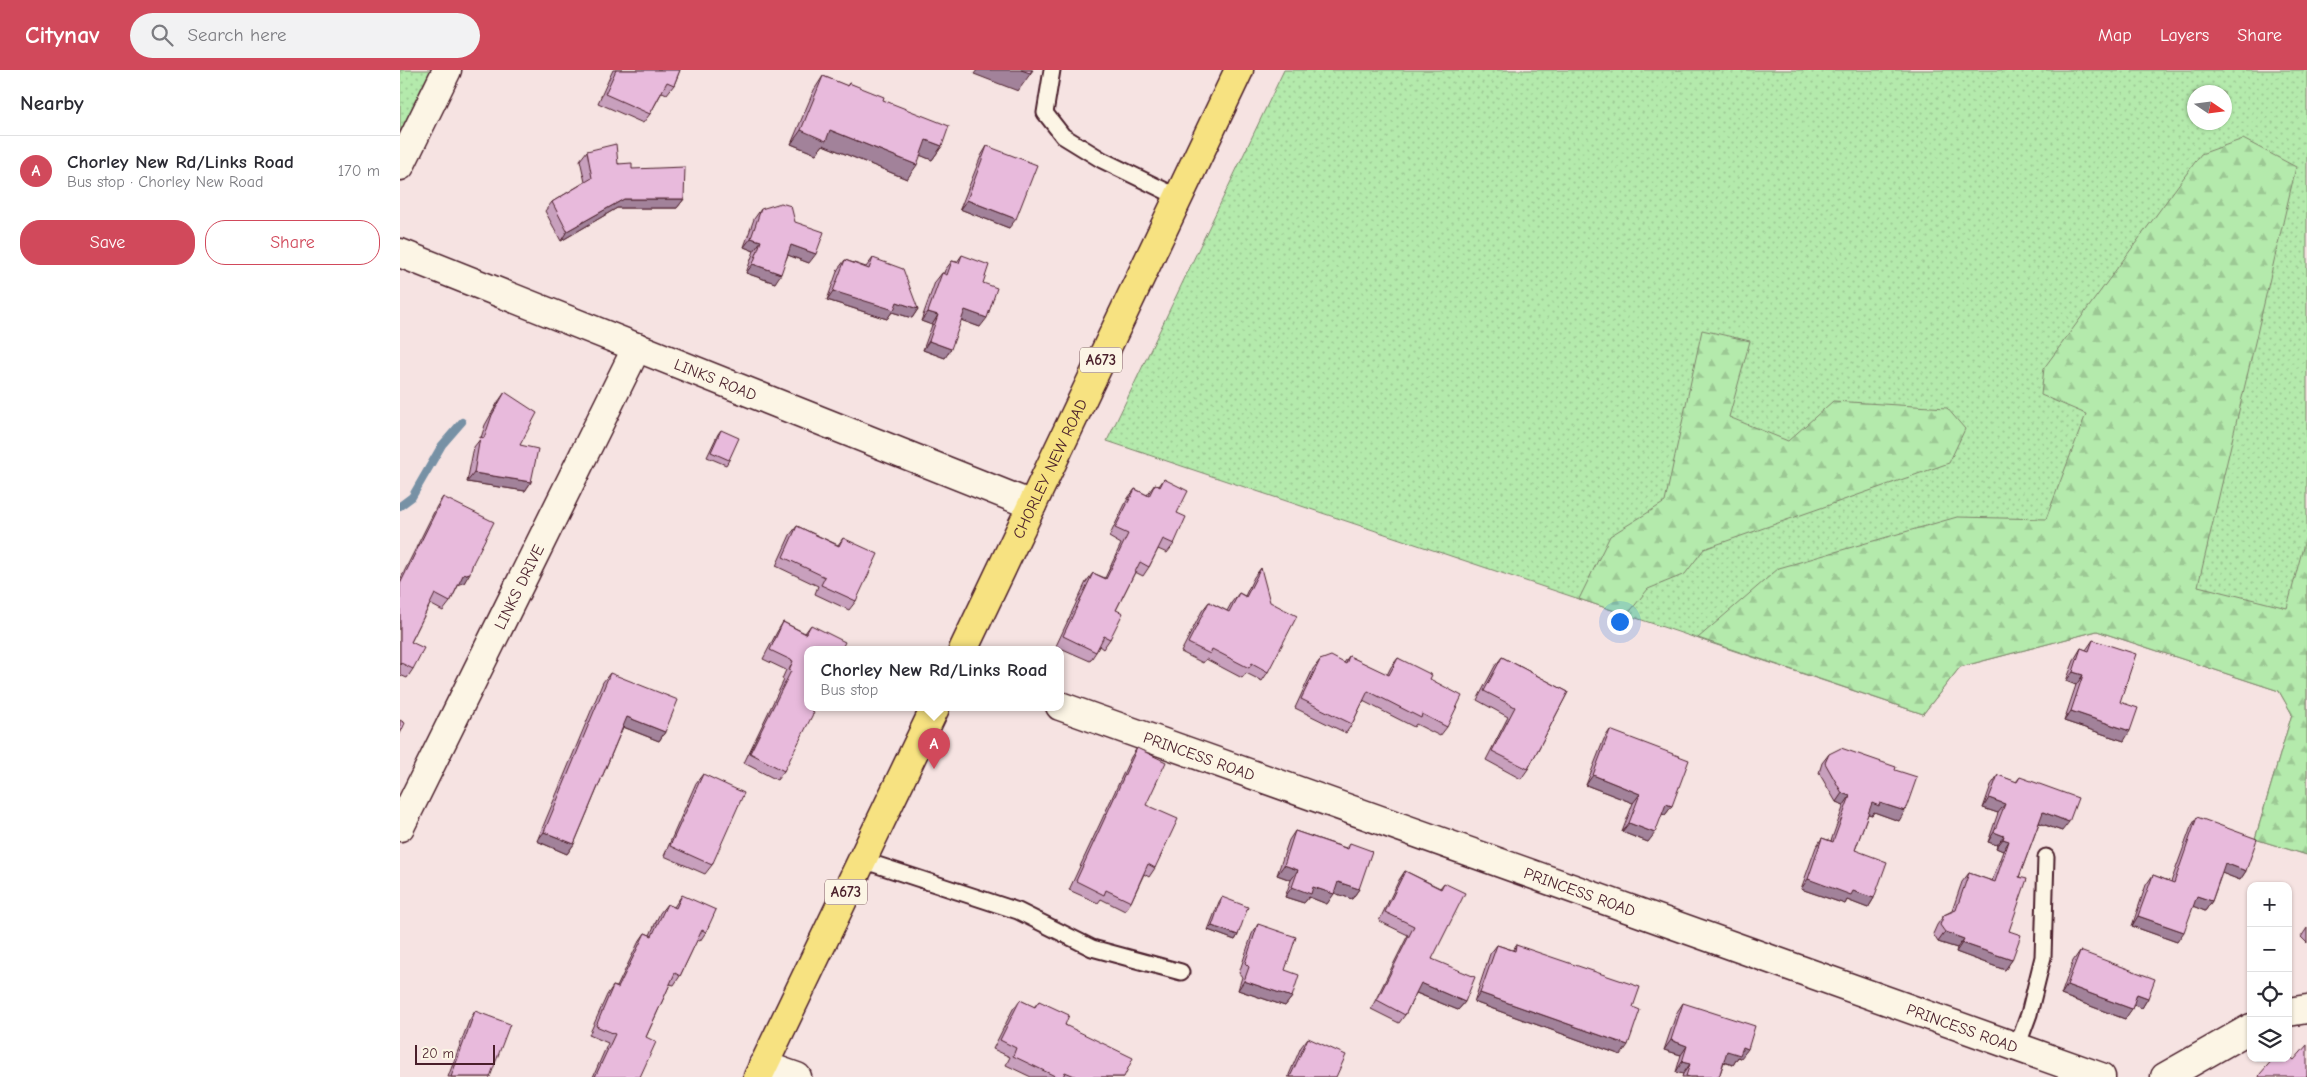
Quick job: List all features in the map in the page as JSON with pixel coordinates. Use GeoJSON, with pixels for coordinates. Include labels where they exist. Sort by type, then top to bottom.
{"type":"FeatureCollection","features":[{"type":"Feature","properties":{"kind":"highway","name":"CHORLEY NEW ROAD"},"geometry":{"type":"LineString","coordinates":[[965,646],[1239,70]]}},
{"type":"Feature","properties":{"kind":"highway","name":"A673"},"geometry":{"type":"LineString","coordinates":[[760,1071],[934,711]]}},
{"type":"Feature","properties":{"kind":"street"},"geometry":{"type":"LineString","coordinates":[[400,166],[448,70]]}},
{"type":"Feature","properties":{"kind":"street","name":"LINKS ROAD"},"geometry":{"type":"LineString","coordinates":[[400,253],[1032,505]]}},
{"type":"Feature","properties":{"kind":"street","name":"LINKS DRIVE"},"geometry":{"type":"LineString","coordinates":[[400,828],[637,347]]}},
{"type":"Feature","properties":{"kind":"street","name":"PRINCESS ROAD"},"geometry":{"type":"LineString","coordinates":[[1064,707],[2101,1077]]}},
{"type":"Feature","properties":{"kind":"street"},"geometry":{"type":"LineString","coordinates":[[2292,1011],[2307,1009]]}},
{"type":"Feature","properties":{"kind":"street"},"geometry":{"type":"LineString","coordinates":[[2165,1077],[2247,1030]]}},
{"type":"Feature","properties":{"kind":"street"},"geometry":{"type":"LineString","coordinates":[[760,1071],[796,1077]]}},
{"type":"Feature","properties":{"kind":"lane"},"geometry":{"type":"LineString","coordinates":[[1052,70],[1045,113],[1063,136],[1102,160],[1178,197]]}},
{"type":"Feature","properties":{"kind":"lane"},"geometry":{"type":"LineString","coordinates":[[2017,1047],[2031,1006],[2042,957],[2046,857]]}},
{"type":"Feature","properties":{"kind":"lane"},"geometry":{"type":"LineString","coordinates":[[862,860],[1018,911],[1092,948],[1181,972]]}},
{"type":"Feature","properties":{"kind":"green space"},"geometry":{"type":"Polygon","coordinates":[[[400,70],[435,70],[400,141],[400,70]]]}},
{"type":"Feature","properties":{"kind":"green space"},"geometry":{"type":"Polygon","coordinates":[[[1284,70],[2307,70],[2307,855],[2255,839],[2292,714],[2279,691],[2097,631],[1960,667],[1923,714],[1107,441],[1284,70]]]}},
{"type":"Feature","properties":{"kind":"green space"},"geometry":{"type":"Polygon","coordinates":[[[2243,139],[2296,167],[2198,586],[2287,608],[2307,532],[2307,855],[2255,839],[2292,714],[2279,691],[2097,631],[1960,667],[1923,714],[1698,638],[1779,568],[1957,517],[2046,519],[2086,414],[2041,395],[2044,368],[2201,154],[2243,139]]]}},
{"type":"Feature","properties":{"kind":"green space"},"geometry":{"type":"Polygon","coordinates":[[[1702,330],[1750,341],[1729,417],[1788,441],[1833,401],[1947,408],[1965,429],[1949,463],[1704,549],[1685,574],[1648,589],[1627,615],[1579,599],[1610,536],[1665,502],[1702,330]]]}},
{"type":"Feature","properties":{"kind":"building"},"geometry":{"type":"Polygon","coordinates":[[[616,70],[680,70],[674,85],[667,82],[650,114],[605,94],[616,70]]]}},
{"type":"Feature","properties":{"kind":"building"},"geometry":{"type":"Polygon","coordinates":[[[1021,70],[1032,70],[1030,73],[1021,70]]]}},
{"type":"Feature","properties":{"kind":"building"},"geometry":{"type":"Polygon","coordinates":[[[823,76],[848,86],[849,83],[884,97],[883,100],[949,126],[942,146],[926,140],[917,165],[830,130],[826,141],[801,130],[823,76]]]}},
{"type":"Feature","properties":{"kind":"building"},"geometry":{"type":"Polygon","coordinates":[[[616,144],[618,164],[632,163],[632,169],[685,167],[684,199],[624,199],[567,231],[552,202],[592,178],[587,151],[616,144]]]}},
{"type":"Feature","properties":{"kind":"building"},"geometry":{"type":"Polygon","coordinates":[[[987,146],[1037,165],[1016,219],[967,200],[987,146]]]}},
{"type":"Feature","properties":{"kind":"building"},"geometry":{"type":"Polygon","coordinates":[[[781,203],[791,206],[795,222],[824,232],[816,254],[791,245],[781,274],[753,264],[761,241],[751,238],[761,209],[781,203]]]}},
{"type":"Feature","properties":{"kind":"building"},"geometry":{"type":"Polygon","coordinates":[[[962,255],[989,265],[983,283],[997,288],[987,318],[965,310],[951,349],[929,341],[938,315],[928,312],[942,273],[947,275],[952,261],[959,263],[962,255]]]}},
{"type":"Feature","properties":{"kind":"building"},"geometry":{"type":"Polygon","coordinates":[[[873,258],[903,269],[918,309],[897,302],[894,310],[833,291],[845,260],[869,269],[873,258]]]}},
{"type":"Feature","properties":{"kind":"building"},"geometry":{"type":"Polygon","coordinates":[[[505,392],[537,413],[520,445],[538,449],[531,482],[474,473],[480,437],[484,438],[492,415],[505,392]]]}},
{"type":"Feature","properties":{"kind":"building"},"geometry":{"type":"Polygon","coordinates":[[[721,430],[739,438],[729,460],[711,452],[721,430]]]}},
{"type":"Feature","properties":{"kind":"building"},"geometry":{"type":"Polygon","coordinates":[[[1164,479],[1188,491],[1177,513],[1186,517],[1174,544],[1163,539],[1149,567],[1140,562],[1116,610],[1123,613],[1110,639],[1104,636],[1096,652],[1063,636],[1093,573],[1106,579],[1128,534],[1115,528],[1135,489],[1149,496],[1155,484],[1160,487],[1164,479]]]}},
{"type":"Feature","properties":{"kind":"building"},"geometry":{"type":"Polygon","coordinates":[[[443,497],[494,522],[473,563],[470,573],[463,575],[450,602],[435,594],[411,642],[424,648],[413,669],[401,663],[400,665],[400,584],[443,497]]]}},
{"type":"Feature","properties":{"kind":"building"},"geometry":{"type":"Polygon","coordinates":[[[797,526],[839,546],[843,538],[878,554],[856,601],[821,585],[825,577],[783,557],[797,526]]]}},
{"type":"Feature","properties":{"kind":"building"},"geometry":{"type":"Polygon","coordinates":[[[1261,568],[1270,602],[1297,616],[1268,672],[1252,663],[1249,668],[1212,649],[1210,654],[1188,643],[1209,602],[1229,612],[1239,593],[1246,597],[1261,568]]]}},
{"type":"Feature","properties":{"kind":"building"},"geometry":{"type":"Polygon","coordinates":[[[783,622],[806,634],[811,625],[845,642],[843,646],[804,646],[804,711],[814,712],[784,771],[750,753],[791,671],[789,670],[793,661],[770,650],[783,622]]]}},
{"type":"Feature","properties":{"kind":"building"},"geometry":{"type":"Polygon","coordinates":[[[2093,640],[2136,654],[2120,702],[2138,708],[2130,731],[2071,711],[2083,675],[2073,672],[2081,648],[2089,651],[2093,640]]]}},
{"type":"Feature","properties":{"kind":"building"},"geometry":{"type":"Polygon","coordinates":[[[1331,656],[1346,664],[1349,656],[1389,675],[1398,658],[1432,675],[1430,679],[1462,696],[1447,727],[1422,714],[1421,718],[1368,691],[1352,724],[1301,699],[1320,660],[1331,656]]]}},
{"type":"Feature","properties":{"kind":"building"},"geometry":{"type":"Polygon","coordinates":[[[1502,657],[1568,692],[1528,769],[1492,751],[1515,707],[1484,691],[1502,657]]]}},
{"type":"Feature","properties":{"kind":"building"},"geometry":{"type":"Polygon","coordinates":[[[610,673],[678,700],[665,732],[627,717],[574,844],[544,832],[610,673]]]}},
{"type":"Feature","properties":{"kind":"building"},"geometry":{"type":"Polygon","coordinates":[[[400,720],[405,723],[400,734],[400,720]]]}},
{"type":"Feature","properties":{"kind":"building"},"geometry":{"type":"Polygon","coordinates":[[[1610,730],[1689,760],[1672,806],[1666,804],[1655,833],[1629,823],[1640,794],[1593,775],[1610,730]]]}},
{"type":"Feature","properties":{"kind":"building"},"geometry":{"type":"Polygon","coordinates":[[[1137,748],[1166,762],[1146,805],[1178,819],[1155,868],[1148,864],[1131,902],[1106,890],[1104,895],[1076,881],[1137,748]]]}},
{"type":"Feature","properties":{"kind":"building"},"geometry":{"type":"Polygon","coordinates":[[[1841,748],[1896,767],[1895,770],[1917,777],[1905,811],[1880,803],[1879,806],[1872,803],[1855,850],[1887,862],[1874,898],[1853,891],[1851,895],[1808,879],[1822,838],[1833,842],[1850,796],[1842,793],[1825,763],[1829,754],[1841,748]]]}},
{"type":"Feature","properties":{"kind":"building"},"geometry":{"type":"Polygon","coordinates":[[[703,774],[744,793],[712,865],[670,846],[703,774]]]}},
{"type":"Feature","properties":{"kind":"building"},"geometry":{"type":"Polygon","coordinates":[[[1998,775],[2017,782],[2020,777],[2078,798],[2069,822],[2043,812],[2019,877],[2027,879],[2009,931],[2021,935],[2012,960],[1962,943],[1964,939],[1945,932],[1940,925],[1944,915],[1956,910],[1969,873],[1995,882],[2009,841],[2003,839],[2004,836],[1994,832],[2005,804],[1989,798],[1998,775]]]}},
{"type":"Feature","properties":{"kind":"building"},"geometry":{"type":"Polygon","coordinates":[[[2197,817],[2257,839],[2246,871],[2225,863],[2212,901],[2197,896],[2184,932],[2138,916],[2153,875],[2174,883],[2197,817]]]}},
{"type":"Feature","properties":{"kind":"building"},"geometry":{"type":"Polygon","coordinates":[[[1295,831],[1348,849],[1350,843],[1372,851],[1359,889],[1338,882],[1334,894],[1313,887],[1311,894],[1292,887],[1298,870],[1284,865],[1295,831]]]}},
{"type":"Feature","properties":{"kind":"building"},"geometry":{"type":"Polygon","coordinates":[[[1405,871],[1441,889],[1444,883],[1465,893],[1432,959],[1475,977],[1465,1002],[1421,983],[1405,1015],[1377,1000],[1414,926],[1385,912],[1405,871]]]}},
{"type":"Feature","properties":{"kind":"building"},"geometry":{"type":"Polygon","coordinates":[[[682,895],[716,910],[706,932],[702,930],[680,976],[675,973],[646,1037],[656,1042],[640,1077],[595,1077],[615,1034],[596,1026],[613,986],[618,988],[645,933],[652,936],[667,904],[676,908],[682,895]]]}},
{"type":"Feature","properties":{"kind":"building"},"geometry":{"type":"Polygon","coordinates":[[[1222,897],[1248,907],[1238,935],[1212,926],[1222,897]]]}},
{"type":"Feature","properties":{"kind":"building"},"geometry":{"type":"Polygon","coordinates":[[[1258,924],[1296,937],[1285,970],[1299,975],[1292,997],[1244,981],[1249,967],[1245,963],[1258,924]]]}},
{"type":"Feature","properties":{"kind":"building"},"geometry":{"type":"Polygon","coordinates":[[[1497,945],[1515,951],[1516,945],[1640,987],[1633,1007],[1640,1010],[1628,1045],[1480,993],[1497,945]]]}},
{"type":"Feature","properties":{"kind":"building"},"geometry":{"type":"Polygon","coordinates":[[[2080,951],[2155,979],[2148,998],[2137,994],[2132,1009],[2067,985],[2080,951]]]}},
{"type":"Feature","properties":{"kind":"building"},"geometry":{"type":"Polygon","coordinates":[[[1020,1000],[1035,1007],[1039,1001],[1069,1015],[1065,1025],[1133,1058],[1124,1077],[1077,1077],[1065,1072],[1063,1077],[1057,1077],[1013,1056],[1016,1048],[1000,1040],[1020,1000]]]}},
{"type":"Feature","properties":{"kind":"building"},"geometry":{"type":"Polygon","coordinates":[[[1683,1003],[1755,1026],[1748,1049],[1743,1047],[1740,1055],[1727,1051],[1719,1077],[1686,1076],[1690,1064],[1682,1062],[1687,1046],[1671,1040],[1683,1003]]]}},
{"type":"Feature","properties":{"kind":"building"},"geometry":{"type":"Polygon","coordinates":[[[475,1011],[510,1024],[490,1077],[451,1077],[475,1011]]]}},
{"type":"Feature","properties":{"kind":"building"},"geometry":{"type":"Polygon","coordinates":[[[1308,1038],[1346,1055],[1336,1077],[1290,1077],[1308,1038]]]}},
{"type":"Feature","properties":{"kind":"building"},"geometry":{"type":"Polygon","coordinates":[[[2307,1045],[2307,1077],[2259,1077],[2270,1062],[2292,1062],[2292,1058],[2294,1060],[2307,1045]]]}},
{"type":"Feature","properties":{"kind":"waterway"},"geometry":{"type":"LineString","coordinates":[[400,506],[412,497],[442,445],[462,422]]}},
{"type":"Feature","properties":{"kind":"place","name":"Chorley New Rd/Links Road"},"geometry":{"type":"Point","coordinates":[934,769]}}]}
